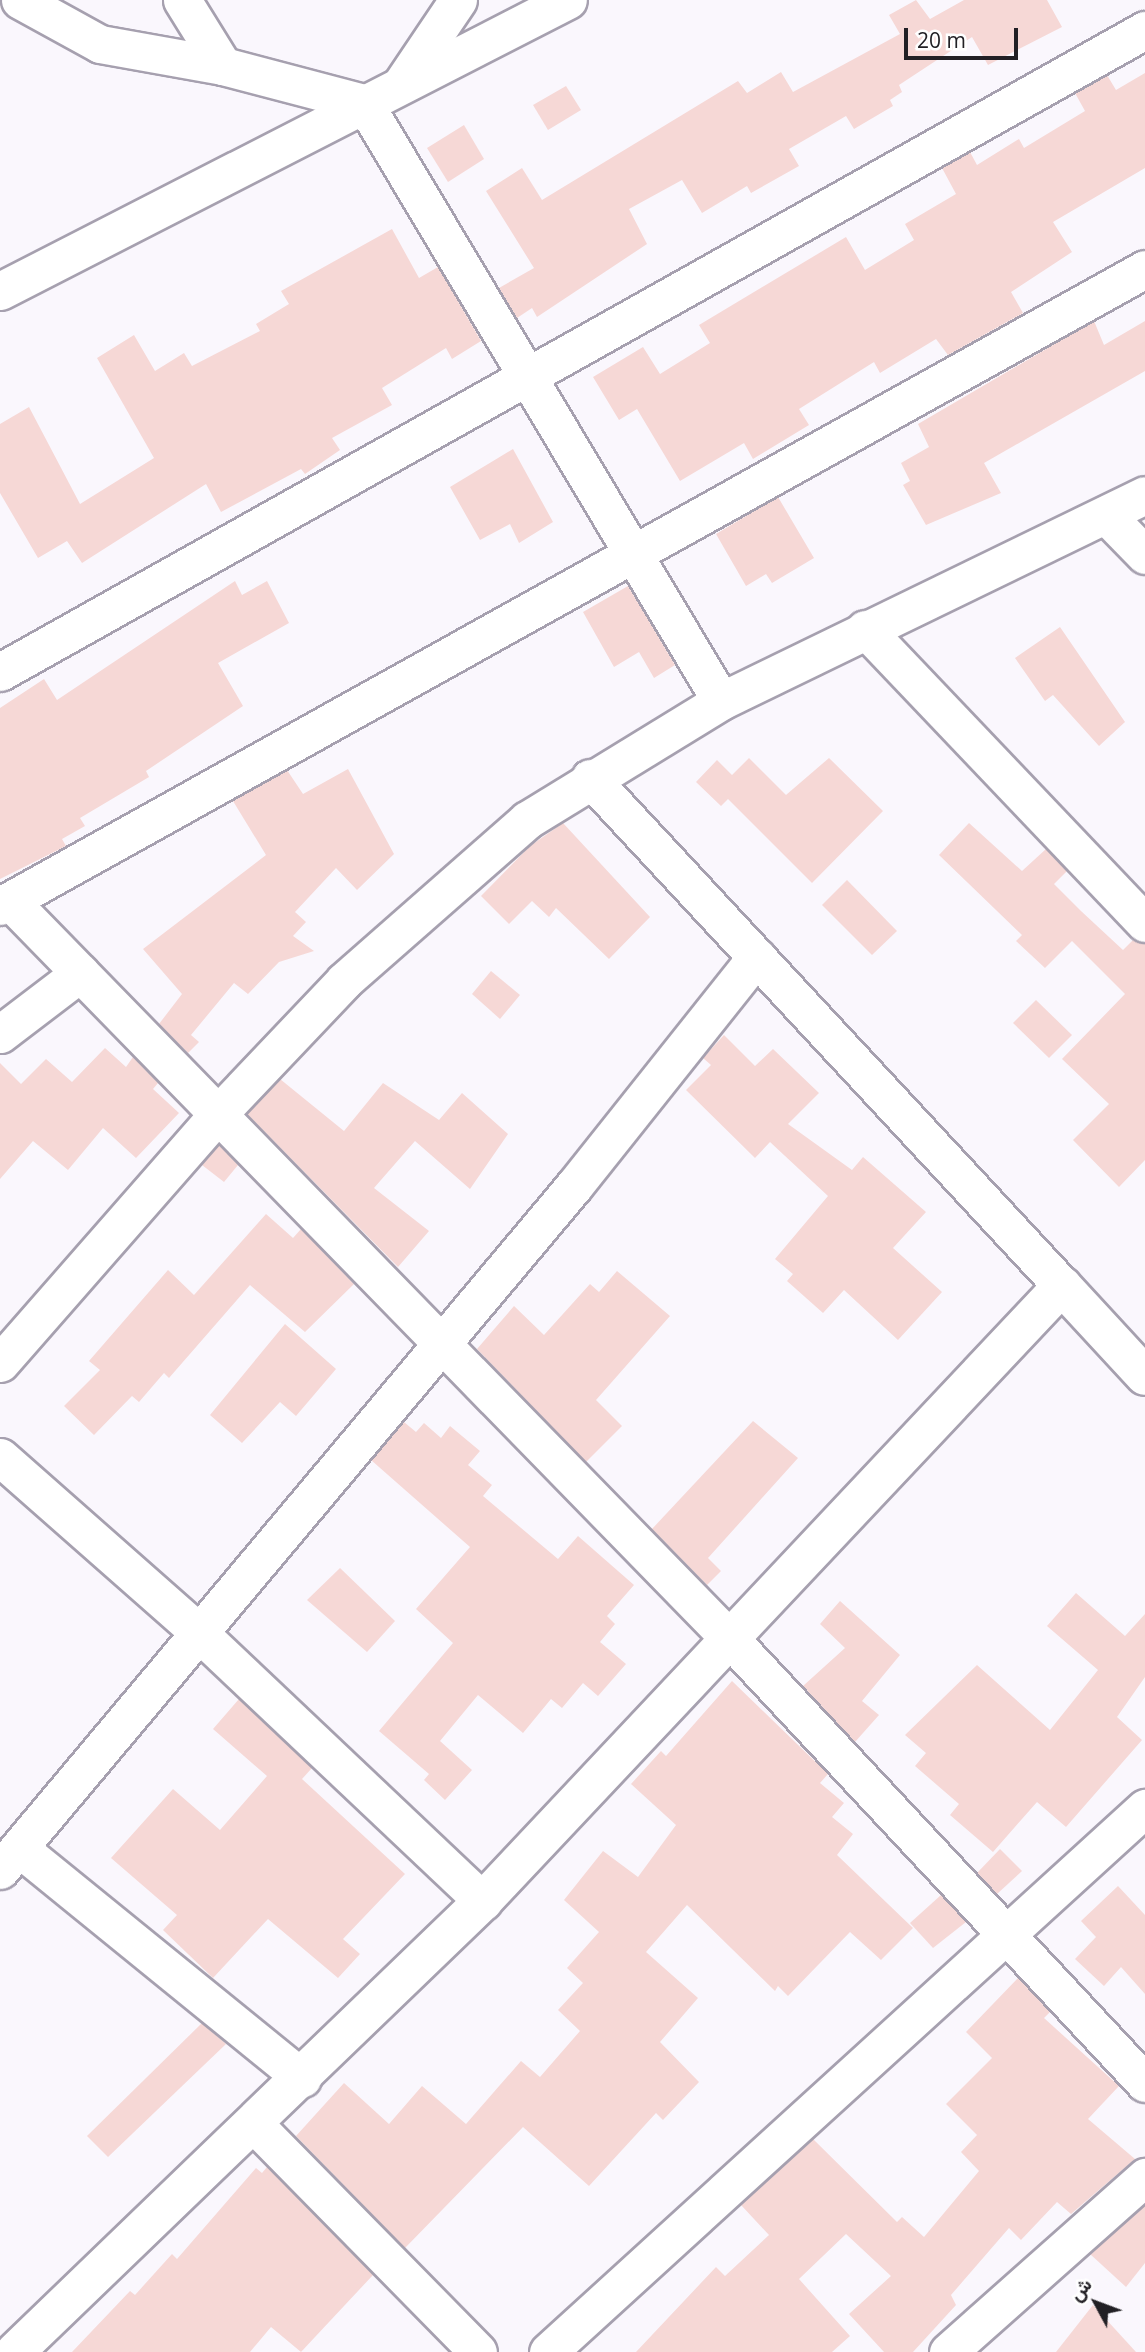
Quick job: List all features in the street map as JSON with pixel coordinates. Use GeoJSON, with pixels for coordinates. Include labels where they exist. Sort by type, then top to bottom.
{"type":"FeatureCollection","features":[{"type":"Feature","properties":{"kind":"street"},"geometry":{"type":"LineString","coordinates":[[20,0],[100,44],[222,66],[364,103],[721,701]]}},
{"type":"Feature","properties":{"kind":"street"},"geometry":{"type":"LineString","coordinates":[[182,0],[222,66]]}},
{"type":"Feature","properties":{"kind":"street"},"geometry":{"type":"LineString","coordinates":[[401,84],[458,0]]}},
{"type":"Feature","properties":{"kind":"street"},"geometry":{"type":"LineString","coordinates":[[0,291],[568,0]]}},
{"type":"Feature","properties":{"kind":"street"},"geometry":{"type":"LineString","coordinates":[[0,672],[1145,30]]}},
{"type":"Feature","properties":{"kind":"street"},"geometry":{"type":"LineString","coordinates":[[1145,269],[5,904],[80,973],[732,1641],[1003,1937],[1145,2083]]}},
{"type":"Feature","properties":{"kind":"street"},"geometry":{"type":"LineString","coordinates":[[0,1363],[218,1114],[344,981],[464,870],[590,778],[721,701],[1145,495]]}},
{"type":"Feature","properties":{"kind":"street"},"geometry":{"type":"LineString","coordinates":[[1105,515],[1145,555]]}},
{"type":"Feature","properties":{"kind":"street"},"geometry":{"type":"LineString","coordinates":[[865,629],[1145,923]]}},
{"type":"Feature","properties":{"kind":"street"},"geometry":{"type":"LineString","coordinates":[[590,778],[1145,1376]]}},
{"type":"Feature","properties":{"kind":"street"},"geometry":{"type":"LineString","coordinates":[[302,2078],[10,1859],[196,1630],[441,1343],[756,957]]}},
{"type":"Feature","properties":{"kind":"street"},"geometry":{"type":"LineString","coordinates":[[0,1034],[80,973]]}},
{"type":"Feature","properties":{"kind":"street"},"geometry":{"type":"LineString","coordinates":[[15,2352],[255,2125],[483,1901],[732,1641],[1062,1286]]}},
{"type":"Feature","properties":{"kind":"street"},"geometry":{"type":"LineString","coordinates":[[0,1458],[196,1630],[483,1901]]}},
{"type":"Feature","properties":{"kind":"street"},"geometry":{"type":"LineString","coordinates":[[548,2352],[1145,1808]]}},
{"type":"Feature","properties":{"kind":"street"},"geometry":{"type":"LineString","coordinates":[[255,2125],[478,2352]]}},
{"type":"Feature","properties":{"kind":"street"},"geometry":{"type":"LineString","coordinates":[[948,2352],[1145,2177]]}},
{"type":"Feature","properties":{"kind":"building"},"geometry":{"type":"Polygon","coordinates":[[[916,0],[930,19],[964,0],[1047,0],[1062,27],[988,65],[972,37],[899,85],[902,92],[890,100],[893,106],[854,129],[846,116],[789,149],[799,166],[751,193],[747,186],[702,213],[682,180],[629,209],[647,244],[537,317],[532,308],[517,318],[499,288],[534,268],[486,191],[522,168],[542,200],[738,81],[747,93],[781,72],[793,92],[900,34],[889,15],[916,0]]]}},
{"type":"Feature","properties":{"kind":"building"},"geometry":{"type":"Polygon","coordinates":[[[1145,73],[1145,168],[1053,222],[1072,252],[1011,292],[1023,313],[948,355],[936,339],[880,373],[874,362],[799,409],[809,425],[753,459],[744,443],[680,481],[637,409],[619,420],[593,377],[643,347],[660,374],[710,343],[699,325],[846,237],[865,270],[914,240],[905,224],[956,194],[942,168],[970,152],[977,165],[1019,139],[1024,148],[1085,111],[1075,93],[1107,75],[1116,90],[1145,73]]]}},
{"type":"Feature","properties":{"kind":"building"},"geometry":{"type":"Polygon","coordinates":[[[566,86],[581,110],[548,130],[533,105],[566,86]]]}},
{"type":"Feature","properties":{"kind":"building"},"geometry":{"type":"Polygon","coordinates":[[[464,125],[484,159],[448,182],[427,148],[464,125]]]}},
{"type":"Feature","properties":{"kind":"building"},"geometry":{"type":"Polygon","coordinates":[[[392,229],[419,278],[438,267],[481,341],[452,359],[446,348],[382,388],[392,405],[332,438],[340,450],[305,474],[301,469],[221,512],[206,484],[82,563],[67,541],[38,558],[0,493],[0,424],[29,407],[80,504],[154,458],[97,358],[134,335],[155,371],[184,353],[192,366],[260,331],[256,324],[289,304],[281,291],[392,229]]]}},
{"type":"Feature","properties":{"kind":"building"},"geometry":{"type":"Polygon","coordinates":[[[1094,321],[1104,345],[1145,321],[1145,371],[984,463],[1001,493],[926,525],[903,485],[910,481],[901,463],[929,447],[918,424],[1094,321]]]}},
{"type":"Feature","properties":{"kind":"building"},"geometry":{"type":"Polygon","coordinates":[[[513,449],[553,522],[519,543],[510,524],[480,540],[450,487],[513,449]]]}},
{"type":"Feature","properties":{"kind":"building"},"geometry":{"type":"Polygon","coordinates":[[[778,497],[814,558],[772,583],[766,574],[746,586],[716,534],[778,497]]]}},
{"type":"Feature","properties":{"kind":"building"},"geometry":{"type":"Polygon","coordinates":[[[235,581],[242,595],[267,581],[289,623],[218,663],[243,706],[146,771],[149,777],[80,818],[85,826],[62,839],[66,846],[0,879],[0,708],[44,679],[57,700],[235,581]]]}},
{"type":"Feature","properties":{"kind":"building"},"geometry":{"type":"Polygon","coordinates":[[[628,586],[675,665],[654,678],[639,652],[614,667],[583,612],[628,586]]]}},
{"type":"Feature","properties":{"kind":"building"},"geometry":{"type":"Polygon","coordinates":[[[1060,627],[1125,722],[1099,746],[1053,695],[1045,701],[1015,658],[1060,627]]]}},
{"type":"Feature","properties":{"kind":"building"},"geometry":{"type":"Polygon","coordinates":[[[749,758],[786,795],[829,758],[883,811],[812,883],[728,799],[721,806],[696,782],[717,760],[732,775],[749,758]]]}},
{"type":"Feature","properties":{"kind":"building"},"geometry":{"type":"Polygon","coordinates":[[[348,769],[394,854],[357,890],[336,868],[295,912],[306,922],[293,936],[314,951],[279,962],[248,994],[234,983],[191,1035],[199,1042],[188,1053],[159,1024],[182,994],[143,949],[266,855],[233,801],[287,770],[303,794],[348,769]]]}},
{"type":"Feature","properties":{"kind":"building"},"geometry":{"type":"Polygon","coordinates":[[[563,823],[650,917],[609,959],[556,908],[549,917],[532,901],[509,924],[481,896],[530,846],[563,823]]]}},
{"type":"Feature","properties":{"kind":"building"},"geometry":{"type":"Polygon","coordinates":[[[969,823],[1022,871],[1046,849],[1067,871],[1054,884],[1081,911],[1123,950],[1133,940],[1145,943],[1145,1160],[1119,1187],[1073,1140],[1109,1104],[1062,1059],[1125,994],[1072,941],[1045,968],[1016,941],[1022,935],[939,855],[969,823]]]}},
{"type":"Feature","properties":{"kind":"building"},"geometry":{"type":"Polygon","coordinates":[[[847,880],[897,931],[872,955],[822,905],[847,880]]]}},
{"type":"Feature","properties":{"kind":"building"},"geometry":{"type":"Polygon","coordinates":[[[491,971],[520,995],[500,1019],[472,994],[491,971]]]}},
{"type":"Feature","properties":{"kind":"building"},"geometry":{"type":"Polygon","coordinates":[[[1036,1000],[1072,1035],[1049,1058],[1013,1023],[1036,1000]]]}},
{"type":"Feature","properties":{"kind":"building"},"geometry":{"type":"Polygon","coordinates":[[[724,1035],[755,1066],[773,1049],[819,1093],[788,1124],[852,1170],[863,1157],[926,1212],[893,1248],[942,1292],[898,1340],[844,1290],[823,1313],[787,1281],[793,1274],[775,1259],[828,1196],[770,1142],[755,1158],[686,1090],[711,1065],[703,1058],[724,1035]]]}},
{"type":"Feature","properties":{"kind":"building"},"geometry":{"type":"Polygon","coordinates":[[[105,1048],[126,1067],[133,1057],[158,1083],[153,1089],[179,1113],[136,1158],[103,1128],[68,1170],[33,1141],[0,1179],[0,1063],[21,1084],[46,1059],[72,1082],[105,1048]]]}},
{"type":"Feature","properties":{"kind":"building"},"geometry":{"type":"Polygon","coordinates":[[[280,1079],[344,1131],[383,1083],[439,1120],[462,1093],[508,1134],[470,1189],[415,1141],[374,1188],[429,1231],[398,1267],[247,1114],[280,1079]]]}},
{"type":"Feature","properties":{"kind":"building"},"geometry":{"type":"Polygon","coordinates":[[[219,1145],[238,1165],[224,1182],[202,1165],[219,1145]]]}},
{"type":"Feature","properties":{"kind":"building"},"geometry":{"type":"Polygon","coordinates":[[[266,1214],[293,1238],[301,1229],[354,1284],[305,1332],[250,1285],[169,1378],[164,1373],[139,1402],[132,1396],[94,1435],[64,1406],[100,1370],[89,1361],[168,1270],[194,1295],[266,1214]]]}},
{"type":"Feature","properties":{"kind":"building"},"geometry":{"type":"Polygon","coordinates":[[[617,1271],[670,1316],[596,1400],[622,1426],[586,1462],[477,1349],[514,1306],[544,1335],[590,1284],[599,1292],[617,1271]]]}},
{"type":"Feature","properties":{"kind":"building"},"geometry":{"type":"Polygon","coordinates":[[[285,1324],[336,1369],[296,1416],[280,1402],[242,1443],[210,1415],[285,1324]]]}},
{"type":"Feature","properties":{"kind":"building"},"geometry":{"type":"Polygon","coordinates":[[[753,1421],[798,1458],[708,1558],[721,1571],[707,1585],[652,1529],[753,1421]]]}},
{"type":"Feature","properties":{"kind":"building"},"geometry":{"type":"Polygon","coordinates":[[[404,1422],[416,1432],[424,1423],[441,1438],[450,1426],[480,1451],[468,1465],[492,1485],[483,1496],[558,1559],[578,1536],[634,1585],[607,1616],[615,1624],[600,1642],[626,1664],[598,1696],[583,1683],[562,1708],[551,1699],[523,1733],[478,1695],[440,1741],[472,1770],[445,1800],[424,1780],[429,1774],[379,1731],[453,1643],[416,1609],[470,1547],[371,1460],[404,1422]]]}},
{"type":"Feature","properties":{"kind":"building"},"geometry":{"type":"Polygon","coordinates":[[[340,1568],[395,1621],[367,1652],[307,1600],[340,1568]]]}},
{"type":"Feature","properties":{"kind":"building"},"geometry":{"type":"Polygon","coordinates":[[[1076,1593],[1125,1636],[1145,1614],[1145,1677],[1117,1717],[1142,1740],[1066,1827],[1037,1802],[993,1852],[950,1815],[959,1804],[915,1766],[926,1753],[905,1735],[977,1665],[1050,1730],[1098,1670],[1047,1626],[1076,1593]]]}},
{"type":"Feature","properties":{"kind":"building"},"geometry":{"type":"Polygon","coordinates":[[[840,1601],[900,1655],[862,1701],[879,1715],[855,1742],[803,1686],[845,1648],[820,1624],[840,1601]]]}},
{"type":"Feature","properties":{"kind":"building"},"geometry":{"type":"Polygon","coordinates":[[[732,1681],[828,1774],[820,1783],[844,1803],[832,1817],[853,1834],[837,1855],[913,1928],[881,1960],[850,1932],[788,1996],[778,1986],[775,1991],[687,1905],[646,1952],[698,1998],[660,2042],[699,2082],[663,2120],[656,2113],[589,2186],[523,2127],[405,2248],[296,2136],[344,2083],[389,2124],[422,2086],[466,2124],[521,2061],[540,2077],[580,2031],[558,2010],[583,1983],[567,1968],[599,1932],[564,1900],[603,1851],[638,1877],[676,1825],[631,1784],[661,1751],[666,1756],[732,1681]]]}},
{"type":"Feature","properties":{"kind":"building"},"geometry":{"type":"Polygon","coordinates":[[[239,1699],[312,1768],[302,1779],[405,1874],[343,1939],[360,1954],[338,1978],[268,1919],[213,1978],[163,1930],[177,1915],[111,1858],[173,1789],[220,1830],[267,1776],[213,1729],[239,1699]]]}},
{"type":"Feature","properties":{"kind":"building"},"geometry":{"type":"Polygon","coordinates":[[[1000,1849],[1022,1871],[997,1894],[977,1873],[1000,1849]]]}},
{"type":"Feature","properties":{"kind":"building"},"geometry":{"type":"Polygon","coordinates":[[[1118,1886],[1145,1915],[1145,1994],[1121,1967],[1104,1986],[1075,1959],[1096,1937],[1081,1921],[1118,1886]]]}},
{"type":"Feature","properties":{"kind":"building"},"geometry":{"type":"Polygon","coordinates":[[[941,1895],[966,1922],[933,1948],[910,1923],[941,1895]]]}},
{"type":"Feature","properties":{"kind":"building"},"geometry":{"type":"Polygon","coordinates":[[[1018,1978],[1050,2012],[1044,2018],[1119,2086],[1088,2119],[1135,2159],[1071,2214],[1057,2202],[1021,2240],[1009,2228],[951,2295],[956,2305],[913,2352],[884,2352],[849,2314],[891,2276],[846,2234],[799,2279],[850,2336],[832,2352],[636,2352],[716,2267],[725,2276],[769,2235],[741,2205],[813,2139],[897,2222],[902,2217],[924,2237],[979,2171],[961,2152],[977,2135],[946,2104],[992,2058],[966,2032],[1018,1978]]]}},
{"type":"Feature","properties":{"kind":"building"},"geometry":{"type":"Polygon","coordinates":[[[202,2023],[226,2044],[108,2157],[87,2136],[202,2023]]]}},
{"type":"Feature","properties":{"kind":"building"},"geometry":{"type":"Polygon","coordinates":[[[267,2167],[373,2275],[301,2352],[271,2327],[250,2352],[72,2352],[130,2291],[135,2295],[172,2254],[177,2259],[256,2168],[262,2173],[267,2167]]]}},
{"type":"Feature","properties":{"kind":"building"},"geometry":{"type":"Polygon","coordinates":[[[1145,2205],[1145,2263],[1126,2287],[1090,2254],[1145,2205]]]}},
{"type":"Feature","properties":{"kind":"building"},"geometry":{"type":"Polygon","coordinates":[[[1093,2305],[1136,2352],[1056,2352],[1093,2305]]]}}]}
